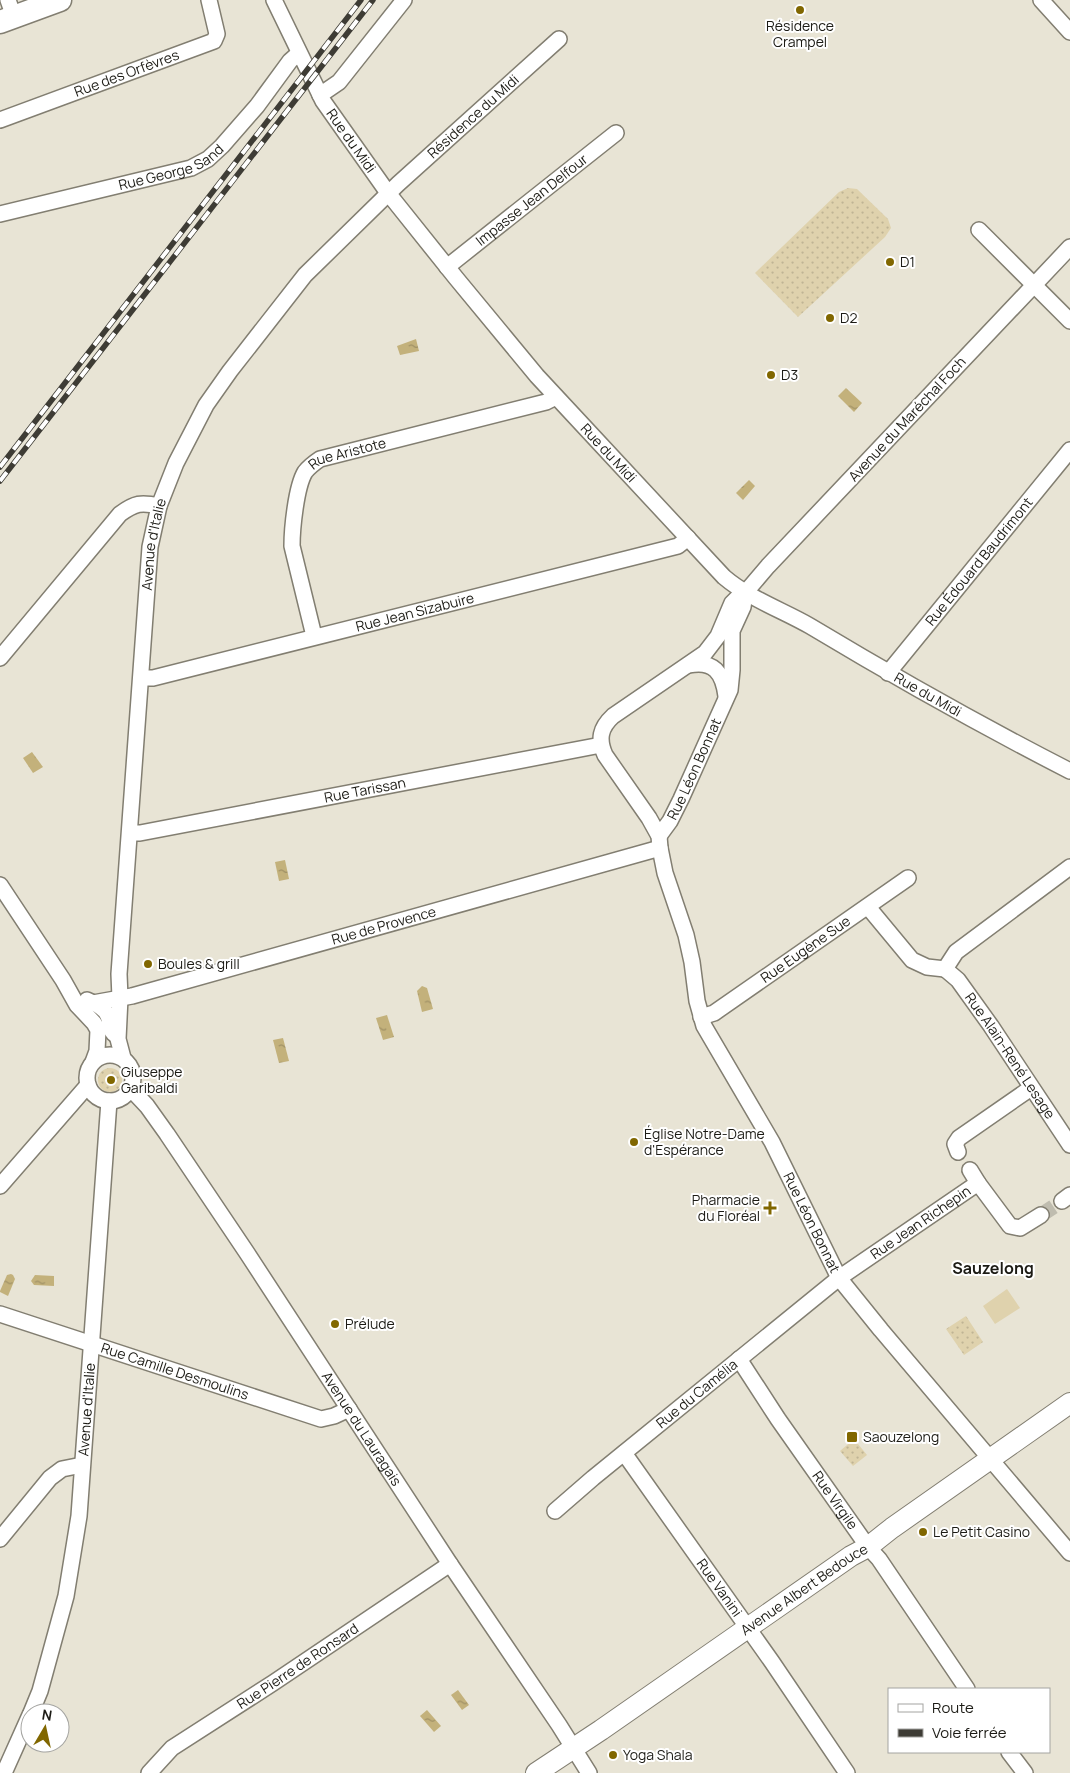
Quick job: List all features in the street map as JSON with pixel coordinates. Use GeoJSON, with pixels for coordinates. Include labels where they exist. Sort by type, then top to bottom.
{"type":"FeatureCollection","features":[{"type":"Feature","properties":{"kind":"main road"},"geometry":{"type":"LineString","coordinates":[[7,13],[60,0]]}},
{"type":"Feature","properties":{"kind":"street","name":"Rue des Orfèvres"},"geometry":{"type":"LineString","coordinates":[[0,120],[214,41],[217,34],[209,0]]}},
{"type":"Feature","properties":{"kind":"street","name":"Rue du Midi"},"geometry":{"type":"LineString","coordinates":[[274,0],[299,53],[334,119],[388,193],[513,349],[724,577],[745,593],[800,621],[888,673],[1070,771]]}},
{"type":"Feature","properties":{"kind":"street"},"geometry":{"type":"LineString","coordinates":[[320,94],[344,77],[404,0]]}},
{"type":"Feature","properties":{"kind":"street"},"geometry":{"type":"LineString","coordinates":[[1040,0],[1070,32]]}},
{"type":"Feature","properties":{"kind":"street","name":"Résidence du Midi"},"geometry":{"type":"LineString","coordinates":[[388,193],[559,39]]}},
{"type":"Feature","properties":{"kind":"street","name":"Rue George Sand"},"geometry":{"type":"LineString","coordinates":[[0,214],[191,168],[208,159],[222,146],[256,106],[290,61],[299,53]]}},
{"type":"Feature","properties":{"kind":"street","name":"Impasse Jean Delfour"},"geometry":{"type":"LineString","coordinates":[[447,267],[616,133]]}},
{"type":"Feature","properties":{"kind":"street","name":"Avenue d'Italie"},"geometry":{"type":"LineString","coordinates":[[98,1030],[106,1002],[119,974],[150,547],[157,512],[176,463],[206,405],[230,371],[305,275],[388,193]]}},
{"type":"Feature","properties":{"kind":"street"},"geometry":{"type":"LineString","coordinates":[[979,230],[1070,322]]}},
{"type":"Feature","properties":{"kind":"street","name":"Avenue du Maréchal Foch"},"geometry":{"type":"LineString","coordinates":[[745,593],[768,566],[1070,247]]}},
{"type":"Feature","properties":{"kind":"street","name":"Rue Aristote"},"geometry":{"type":"LineString","coordinates":[[314,636],[292,546],[292,532],[299,490],[304,474],[309,467],[320,459],[546,402],[556,397]]}},
{"type":"Feature","properties":{"kind":"street","name":"Rue Édouard Baudrimont"},"geometry":{"type":"LineString","coordinates":[[888,673],[1070,450]]}},
{"type":"Feature","properties":{"kind":"street"},"geometry":{"type":"LineString","coordinates":[[0,658],[112,523],[125,510],[157,512]]}},
{"type":"Feature","properties":{"kind":"street","name":"Rue Jean Sizabuire"},"geometry":{"type":"LineString","coordinates":[[141,678],[153,678],[678,546],[688,538]]}},
{"type":"Feature","properties":{"kind":"street"},"geometry":{"type":"LineString","coordinates":[[600,745],[600,735],[607,722],[705,653],[723,626],[732,603],[745,593]]}},
{"type":"Feature","properties":{"kind":"street","name":"Rue Léon Bonnat"},"geometry":{"type":"LineString","coordinates":[[659,842],[681,799],[726,700],[731,682],[732,631],[742,607],[745,593]]}},
{"type":"Feature","properties":{"kind":"street"},"geometry":{"type":"LineString","coordinates":[[689,665],[701,664],[709,666],[719,673],[724,686],[726,700]]}},
{"type":"Feature","properties":{"kind":"street","name":"Rue Léon Bonnat"},"geometry":{"type":"LineString","coordinates":[[600,745],[649,818],[659,842],[666,873],[686,935],[700,1017],[772,1142],[840,1278],[881,1330],[1070,1553]]}},
{"type":"Feature","properties":{"kind":"street","name":"Rue Tarissan"},"geometry":{"type":"LineString","coordinates":[[130,833],[150,831],[600,745]]}},
{"type":"Feature","properties":{"kind":"street","name":"Rue de Provence"},"geometry":{"type":"LineString","coordinates":[[106,1002],[659,842]]}},
{"type":"Feature","properties":{"kind":"street"},"geometry":{"type":"LineString","coordinates":[[868,907],[912,960],[927,967],[945,969],[956,952],[1070,867]]}},
{"type":"Feature","properties":{"kind":"street","name":"Rue Eugène Sue"},"geometry":{"type":"LineString","coordinates":[[700,1017],[714,1013],[908,878]]}},
{"type":"Feature","properties":{"kind":"street"},"geometry":{"type":"LineString","coordinates":[[0,885],[63,980],[77,1005],[98,1030],[98,1050],[88,1072],[88,1085],[96,1097],[109,1101],[122,1098],[134,1083],[132,1069],[123,1058],[118,1039],[109,1027],[106,1002],[82,997],[63,980]]}},
{"type":"Feature","properties":{"kind":"street","name":"Rue Alain-René Lesage"},"geometry":{"type":"LineString","coordinates":[[945,969],[964,987],[992,1026],[1070,1145]]}},
{"type":"Feature","properties":{"kind":"street"},"geometry":{"type":"LineString","coordinates":[[93,1062],[104,1055],[111,1054],[123,1058]]}},
{"type":"Feature","properties":{"kind":"street"},"geometry":{"type":"LineString","coordinates":[[0,1186],[88,1085]]}},
{"type":"Feature","properties":{"kind":"street"},"geometry":{"type":"LineString","coordinates":[[958,1152],[955,1144],[959,1138],[1031,1088]]}},
{"type":"Feature","properties":{"kind":"street","name":"Avenue du Lauragais"},"geometry":{"type":"LineString","coordinates":[[131,1089],[147,1106],[167,1134],[589,1773]]}},
{"type":"Feature","properties":{"kind":"street","name":"Avenue d'Italie"},"geometry":{"type":"LineString","coordinates":[[35,1703],[40,1690],[66,1596],[79,1516],[109,1101]]}},
{"type":"Feature","properties":{"kind":"street"},"geometry":{"type":"LineString","coordinates":[[970,1170],[978,1183]]}},
{"type":"Feature","properties":{"kind":"street","name":"Rue Jean Richepin"},"geometry":{"type":"LineString","coordinates":[[840,1278],[978,1183],[1010,1226],[1020,1228],[1041,1215]]}},
{"type":"Feature","properties":{"kind":"street","name":"Rue du Camélia"},"geometry":{"type":"LineString","coordinates":[[555,1511],[840,1278]]}},
{"type":"Feature","properties":{"kind":"street","name":"Rue Camille Desmoulins"},"geometry":{"type":"LineString","coordinates":[[0,1314],[321,1419],[334,1416],[349,1409]]}},
{"type":"Feature","properties":{"kind":"street","name":"Rue Virgile"},"geometry":{"type":"LineString","coordinates":[[739,1359],[778,1419],[852,1521],[868,1547],[879,1559],[966,1688]]}},
{"type":"Feature","properties":{"kind":"street","name":"Avenue Albert Bedouce"},"geometry":{"type":"LineString","coordinates":[[536,1773],[868,1547],[892,1528],[1070,1403]]}},
{"type":"Feature","properties":{"kind":"street","name":"Rue Vanini"},"geometry":{"type":"LineString","coordinates":[[624,1453],[847,1773]]}},
{"type":"Feature","properties":{"kind":"street"},"geometry":{"type":"LineString","coordinates":[[0,1539],[50,1478],[62,1469],[82,1465]]}},
{"type":"Feature","properties":{"kind":"street","name":"Rue Pierre de Ronsard"},"geometry":{"type":"LineString","coordinates":[[149,1773],[172,1748],[450,1564]]}},
{"type":"Feature","properties":{"kind":"street","name":"Avenue d'Italie"},"geometry":{"type":"LineString","coordinates":[[4,1773],[20,1737]]}},
{"type":"Feature","properties":{"kind":"street"},"geometry":{"type":"LineString","coordinates":[[1010,1754],[1012,1773]]}},
{"type":"Feature","properties":{"kind":"street"},"geometry":{"type":"LineString","coordinates":[[1010,1754],[1025,1773]]}},
{"type":"Feature","properties":{"kind":"shaded area"},"geometry":{"type":"Polygon","coordinates":[[[848,188],[857,189],[888,219],[891,228],[885,237],[798,317],[755,273],[839,192],[848,188]]]}},
{"type":"Feature","properties":{"kind":"shaded area"},"geometry":{"type":"Polygon","coordinates":[[[110,1068],[118,1072],[122,1080],[118,1088],[110,1092],[102,1088],[98,1080],[102,1072],[110,1068]]]}},
{"type":"Feature","properties":{"kind":"shaded area"},"geometry":{"type":"Polygon","coordinates":[[[1007,1289],[1020,1308],[995,1324],[983,1306],[1007,1289]]]}},
{"type":"Feature","properties":{"kind":"shaded area"},"geometry":{"type":"Polygon","coordinates":[[[966,1316],[983,1342],[964,1355],[946,1329],[966,1316]]]}},
{"type":"Feature","properties":{"kind":"shaded area"},"geometry":{"type":"Polygon","coordinates":[[[854,1439],[867,1455],[853,1466],[840,1451],[854,1439]]]}},
{"type":"Feature","properties":{"kind":"water"},"geometry":{"type":"Polygon","coordinates":[[[416,339],[419,351],[400,355],[397,346],[416,339]]]}},
{"type":"Feature","properties":{"kind":"water"},"geometry":{"type":"Polygon","coordinates":[[[846,388],[862,403],[854,412],[838,396],[846,388]]]}},
{"type":"Feature","properties":{"kind":"water"},"geometry":{"type":"Polygon","coordinates":[[[749,480],[755,486],[743,500],[736,493],[749,480]]]}},
{"type":"Feature","properties":{"kind":"water"},"geometry":{"type":"Polygon","coordinates":[[[32,752],[43,767],[33,773],[23,758],[32,752]]]}},
{"type":"Feature","properties":{"kind":"water"},"geometry":{"type":"Polygon","coordinates":[[[285,860],[289,879],[279,881],[275,862],[285,860]]]}},
{"type":"Feature","properties":{"kind":"water"},"geometry":{"type":"Polygon","coordinates":[[[422,986],[427,988],[433,1009],[422,1012],[417,991],[422,986]]]}},
{"type":"Feature","properties":{"kind":"water"},"geometry":{"type":"Polygon","coordinates":[[[387,1015],[394,1037],[383,1040],[376,1018],[387,1015]]]}},
{"type":"Feature","properties":{"kind":"water"},"geometry":{"type":"Polygon","coordinates":[[[283,1038],[289,1061],[279,1063],[273,1040],[283,1038]]]}},
{"type":"Feature","properties":{"kind":"water"},"geometry":{"type":"Polygon","coordinates":[[[11,1274],[15,1279],[8,1296],[0,1291],[7,1275],[11,1274]]]}},
{"type":"Feature","properties":{"kind":"water"},"geometry":{"type":"Polygon","coordinates":[[[35,1275],[54,1276],[54,1286],[34,1285],[31,1281],[35,1275]]]}},
{"type":"Feature","properties":{"kind":"water"},"geometry":{"type":"Polygon","coordinates":[[[458,1690],[469,1705],[462,1710],[451,1695],[458,1690]]]}},
{"type":"Feature","properties":{"kind":"water"},"geometry":{"type":"Polygon","coordinates":[[[427,1710],[441,1726],[434,1732],[420,1716],[427,1710]]]}},
{"type":"Feature","properties":{"kind":"tunnel"},"geometry":{"type":"LineString","coordinates":[[1041,1215],[1062,1201]]}},
{"type":"Feature","properties":{"kind":"railway"},"geometry":{"type":"LineString","coordinates":[[0,467],[361,0]]}},
{"type":"Feature","properties":{"kind":"railway"},"geometry":{"type":"LineString","coordinates":[[0,481],[373,0]]}},
{"type":"Feature","properties":{"kind":"place","name":"Résidence Crampel"},"geometry":{"type":"Point","coordinates":[800,10]}},
{"type":"Feature","properties":{"kind":"place","name":"D1"},"geometry":{"type":"Point","coordinates":[890,262]}},
{"type":"Feature","properties":{"kind":"place","name":"D2"},"geometry":{"type":"Point","coordinates":[830,318]}},
{"type":"Feature","properties":{"kind":"place","name":"D3"},"geometry":{"type":"Point","coordinates":[771,375]}},
{"type":"Feature","properties":{"kind":"place","name":"Boules & grill"},"geometry":{"type":"Point","coordinates":[148,964]}},
{"type":"Feature","properties":{"kind":"place","name":"Giuseppe Garibaldi"},"geometry":{"type":"Point","coordinates":[111,1080]}},
{"type":"Feature","properties":{"kind":"place","name":"Église Notre-Dame d'Espérance"},"geometry":{"type":"Point","coordinates":[634,1142]}},
{"type":"Feature","properties":{"kind":"place","name":"Pharmacie du Floréal"},"geometry":{"type":"Point","coordinates":[770,1208]}},
{"type":"Feature","properties":{"kind":"place","name":"Prélude"},"geometry":{"type":"Point","coordinates":[335,1324]}},
{"type":"Feature","properties":{"kind":"place","name":"Saouzelong"},"geometry":{"type":"Point","coordinates":[852,1437]}},
{"type":"Feature","properties":{"kind":"place","name":"Le Petit Casino"},"geometry":{"type":"Point","coordinates":[923,1532]}},
{"type":"Feature","properties":{"kind":"place","name":"Yoga Shala"},"geometry":{"type":"Point","coordinates":[613,1755]}},
{"type":"Feature","properties":{"kind":"district","name":"Sauzelong"},"geometry":{"type":"Point","coordinates":[993,1268]}}]}
